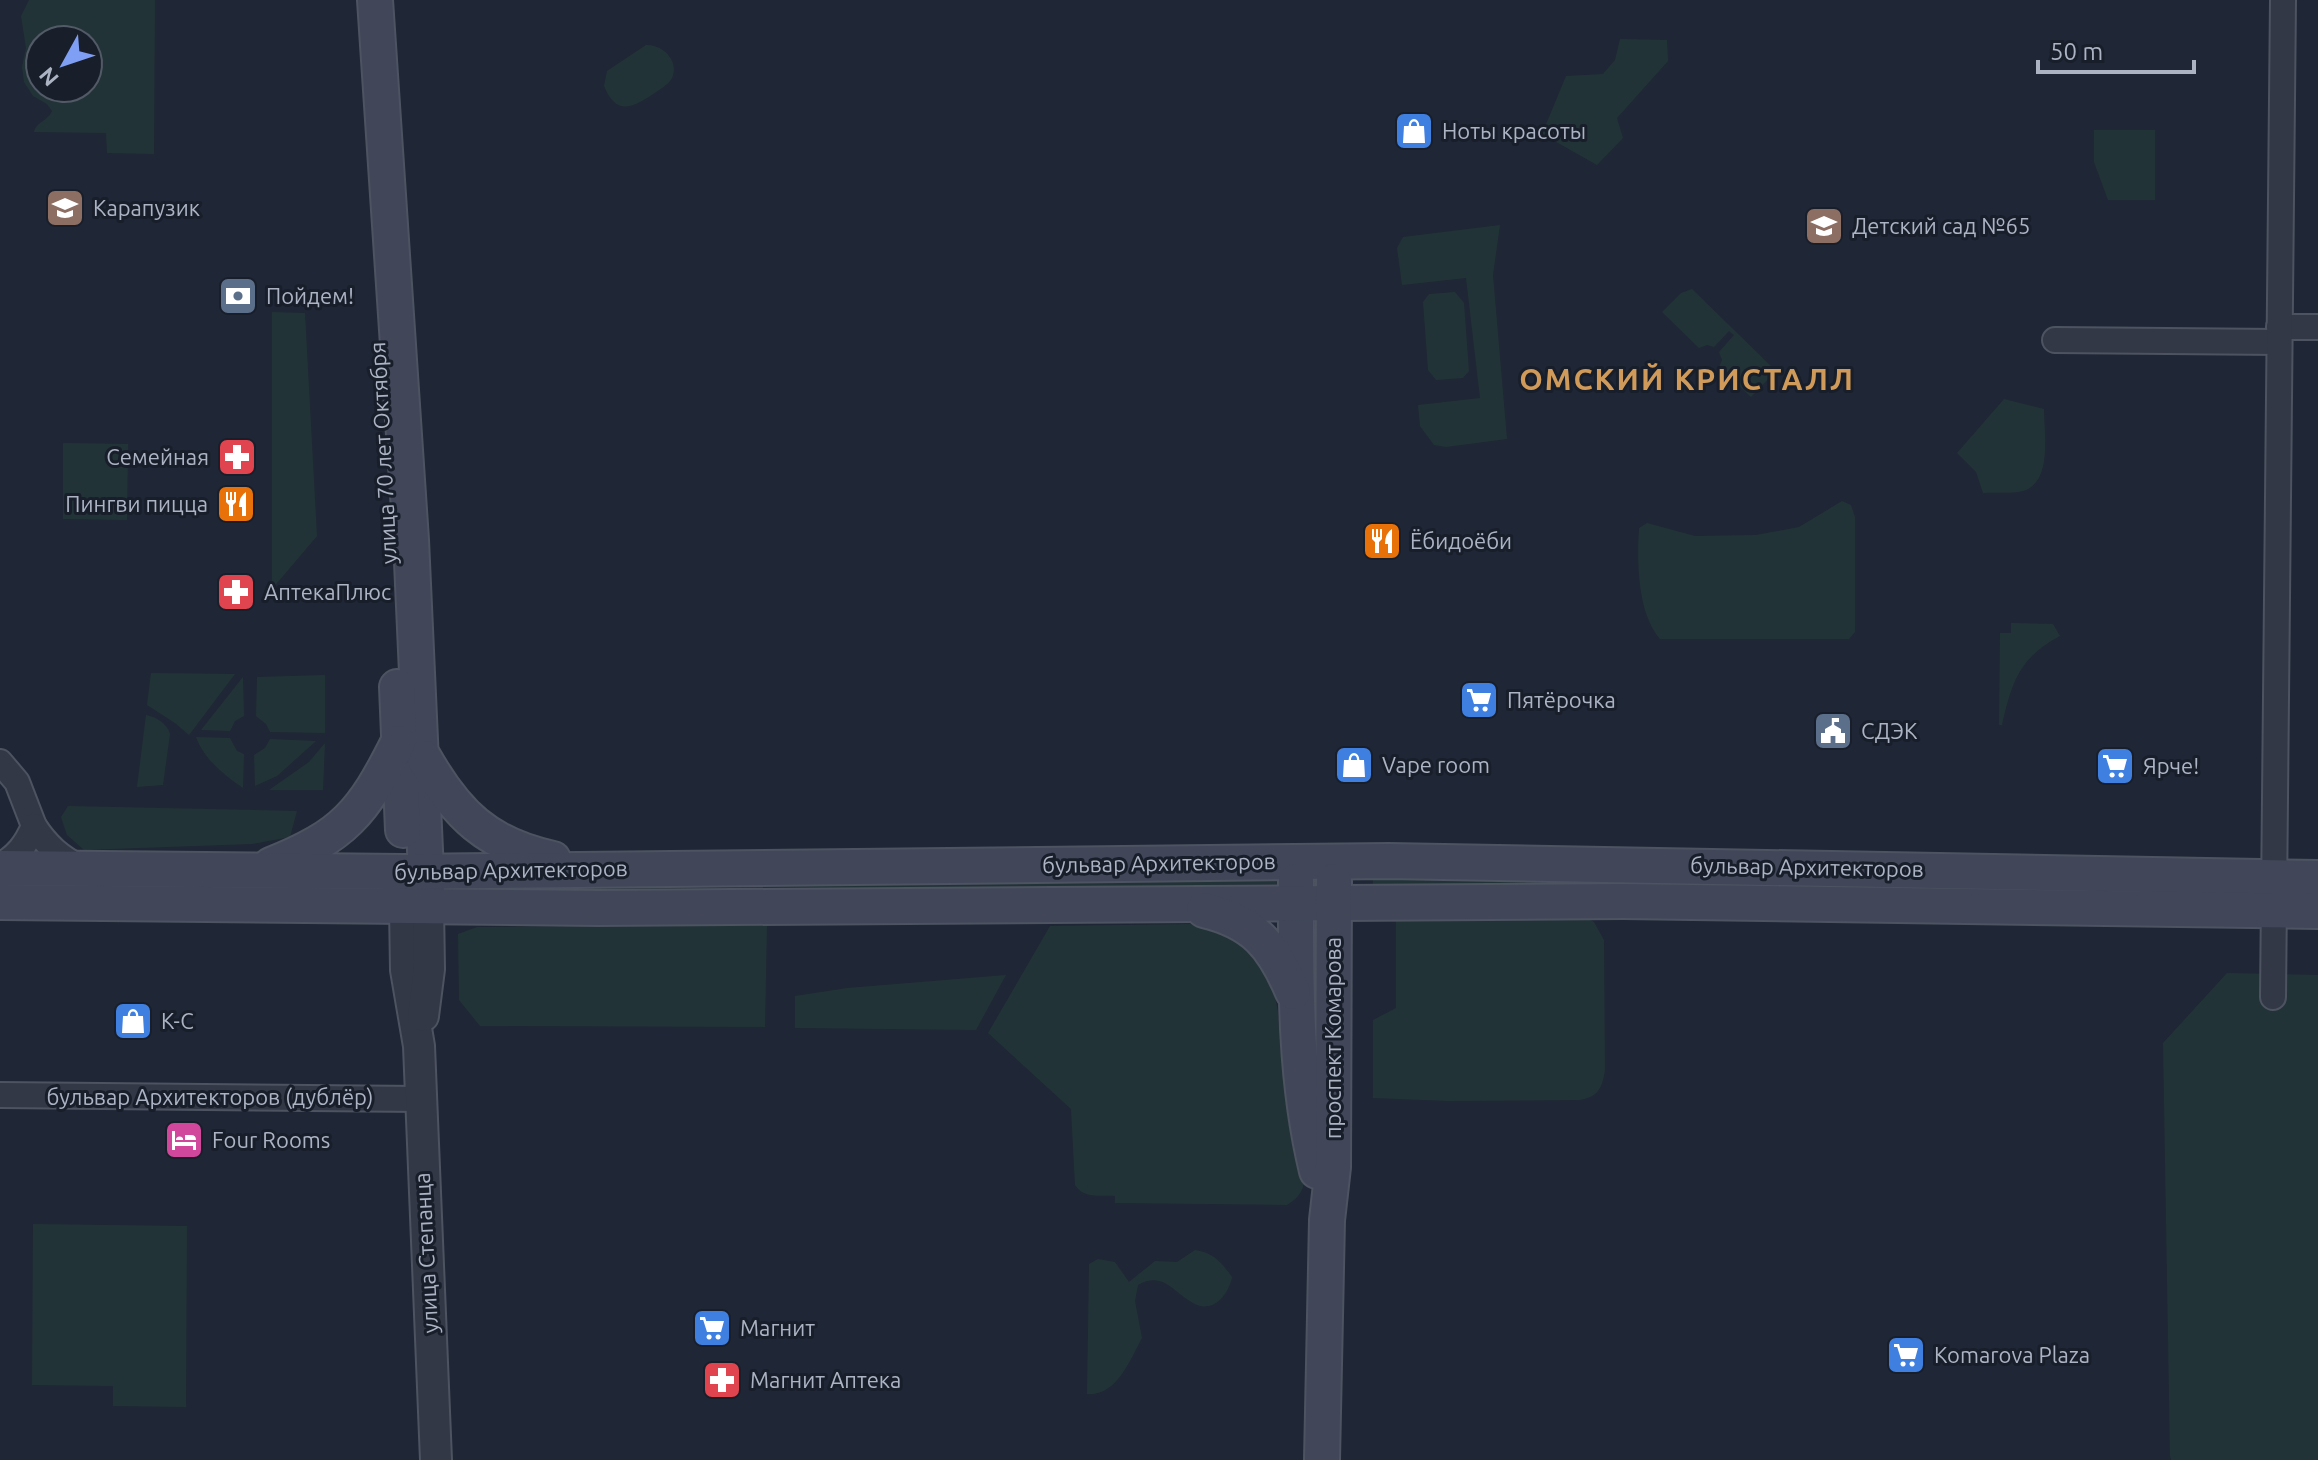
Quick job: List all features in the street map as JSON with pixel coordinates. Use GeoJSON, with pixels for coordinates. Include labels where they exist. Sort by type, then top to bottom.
{"type":"FeatureCollection","features":[{"type":"Feature","properties":{"kind":"main road","name":"улица 70 лет Октября"},"geometry":{"type":"LineString","coordinates":[[354,0],[383,446],[411,750]]}},
{"type":"Feature","properties":{"kind":"main road","name":"улица 70 лет Октября"},"geometry":{"type":"LineString","coordinates":[[375,0],[411,540],[411,750],[416,907]]}},
{"type":"Feature","properties":{"kind":"main road"},"geometry":{"type":"LineString","coordinates":[[258,870],[306,851],[340,829],[411,750],[463,816],[504,844],[537,856],[600,869]]}},
{"type":"Feature","properties":{"kind":"main road","name":"бульвар Архитекторов"},"geometry":{"type":"LineString","coordinates":[[0,867],[416,872],[1296,862],[1630,864],[2274,893],[2318,911]]}},
{"type":"Feature","properties":{"kind":"main road","name":"проспект Комарова"},"geometry":{"type":"LineString","coordinates":[[1296,862],[1299,1056],[1315,1164],[1328,1214]]}},
{"type":"Feature","properties":{"kind":"main road","name":"проспект Комарова"},"geometry":{"type":"LineString","coordinates":[[1322,1460],[1328,1214],[1333,1167],[1333,862]]}},
{"type":"Feature","properties":{"kind":"main road","name":"бульвар Архитекторов"},"geometry":{"type":"LineString","coordinates":[[0,902],[416,907],[1623,901],[2274,893],[2318,878]]}},
{"type":"Feature","properties":{"kind":"main road"},"geometry":{"type":"LineString","coordinates":[[1172,903],[1230,917],[1243,924],[1276,958],[1296,999]]}},
{"type":"Feature","properties":{"kind":"street"},"geometry":{"type":"LineString","coordinates":[[2273,997],[2283,0]]}},
{"type":"Feature","properties":{"kind":"street"},"geometry":{"type":"LineString","coordinates":[[2055,340],[2279,334],[2318,327]]}},
{"type":"Feature","properties":{"kind":"street"},"geometry":{"type":"LineString","coordinates":[[0,762],[17,782],[34,824],[47,845],[63,859],[83,869]]}},
{"type":"Feature","properties":{"kind":"street"},"geometry":{"type":"LineString","coordinates":[[0,867],[15,857],[27,843],[34,824]]}},
{"type":"Feature","properties":{"kind":"street","name":"улица Степанца"},"geometry":{"type":"LineString","coordinates":[[416,907],[406,970],[419,1046],[436,1460]]}},
{"type":"Feature","properties":{"kind":"street","name":"бульвар Архитекторов (дублёр)"},"geometry":{"type":"LineString","coordinates":[[0,1095],[420,1099]]}},
{"type":"Feature","properties":{"kind":"shaded area"},"geometry":{"type":"Polygon","coordinates":[[[29,0],[155,0],[154,154],[107,153],[106,133],[34,132],[52,111],[47,104],[104,104],[104,24],[24,24],[24,35],[21,16],[29,0]]]}},
{"type":"Feature","properties":{"kind":"shaded area"},"geometry":{"type":"Polygon","coordinates":[[[1620,39],[1667,40],[1668,61],[1617,118],[1623,138],[1597,165],[1542,134],[1566,76],[1603,74],[1615,60],[1620,39]]]}},
{"type":"Feature","properties":{"kind":"shaded area"},"geometry":{"type":"Polygon","coordinates":[[[646,45],[658,47],[672,60],[672,78],[638,103],[619,105],[604,86],[607,71],[646,45]]]}},
{"type":"Feature","properties":{"kind":"shaded area"},"geometry":{"type":"Polygon","coordinates":[[[2094,130],[2155,130],[2155,200],[2108,200],[2094,162],[2094,130]]]}},
{"type":"Feature","properties":{"kind":"shaded area"},"geometry":{"type":"Polygon","coordinates":[[[1500,225],[1493,275],[1507,439],[1446,447],[1434,445],[1420,426],[1418,405],[1480,398],[1466,278],[1402,285],[1397,248],[1403,237],[1500,225]]]}},
{"type":"Feature","properties":{"kind":"shaded area"},"geometry":{"type":"Polygon","coordinates":[[[1692,289],[1773,368],[1769,378],[1751,397],[1719,367],[1722,360],[1719,352],[1734,335],[1729,331],[1714,347],[1707,345],[1699,348],[1662,312],[1681,293],[1692,289]]]}},
{"type":"Feature","properties":{"kind":"shaded area"},"geometry":{"type":"Polygon","coordinates":[[[1455,292],[1464,303],[1469,371],[1463,378],[1436,380],[1428,370],[1423,302],[1429,294],[1455,292]]]}},
{"type":"Feature","properties":{"kind":"shaded area"},"geometry":{"type":"Polygon","coordinates":[[[272,312],[305,313],[317,536],[272,589],[272,312]]]}},
{"type":"Feature","properties":{"kind":"shaded area"},"geometry":{"type":"Polygon","coordinates":[[[2004,399],[2044,409],[2043,467],[2033,486],[2023,491],[1983,493],[1976,472],[1957,453],[2004,399]]]}},
{"type":"Feature","properties":{"kind":"shaded area"},"geometry":{"type":"Polygon","coordinates":[[[63,443],[128,444],[127,520],[63,519],[63,443]]]}},
{"type":"Feature","properties":{"kind":"shaded area"},"geometry":{"type":"Polygon","coordinates":[[[1842,501],[1851,505],[1855,517],[1855,632],[1849,639],[1660,639],[1652,628],[1640,586],[1639,528],[1647,523],[1695,536],[1756,535],[1799,527],[1842,501]]]}},
{"type":"Feature","properties":{"kind":"shaded area"},"geometry":{"type":"Polygon","coordinates":[[[2011,623],[2053,624],[2060,636],[2026,662],[2014,684],[2002,725],[1999,725],[2000,633],[2011,633],[2011,623]]]}},
{"type":"Feature","properties":{"kind":"shaded area"},"geometry":{"type":"Polygon","coordinates":[[[151,673],[235,674],[189,735],[147,705],[151,673]]]}},
{"type":"Feature","properties":{"kind":"shaded area"},"geometry":{"type":"Polygon","coordinates":[[[325,675],[325,733],[270,732],[256,716],[257,677],[325,675]]]}},
{"type":"Feature","properties":{"kind":"shaded area"},"geometry":{"type":"Polygon","coordinates":[[[243,677],[244,716],[235,721],[230,731],[201,730],[243,677]]]}},
{"type":"Feature","properties":{"kind":"shaded area"},"geometry":{"type":"Polygon","coordinates":[[[146,715],[161,721],[170,734],[163,785],[137,787],[146,715]]]}},
{"type":"Feature","properties":{"kind":"shaded area"},"geometry":{"type":"Polygon","coordinates":[[[196,737],[230,738],[237,751],[244,754],[243,788],[209,759],[196,737]]]}},
{"type":"Feature","properties":{"kind":"shaded area"},"geometry":{"type":"Polygon","coordinates":[[[270,739],[316,741],[277,776],[255,786],[254,755],[265,748],[270,739]]]}},
{"type":"Feature","properties":{"kind":"shaded area"},"geometry":{"type":"Polygon","coordinates":[[[325,743],[323,790],[269,790],[309,762],[325,743]]]}},
{"type":"Feature","properties":{"kind":"shaded area"},"geometry":{"type":"Polygon","coordinates":[[[68,806],[297,811],[290,837],[252,844],[84,850],[67,835],[61,817],[68,806]]]}},
{"type":"Feature","properties":{"kind":"shaded area"},"geometry":{"type":"Polygon","coordinates":[[[1373,874],[1981,882],[1980,891],[1373,887],[1373,874]]]}},
{"type":"Feature","properties":{"kind":"shaded area"},"geometry":{"type":"Polygon","coordinates":[[[1285,877],[1284,884],[462,893],[462,886],[1285,877]]]}},
{"type":"Feature","properties":{"kind":"shaded area"},"geometry":{"type":"Polygon","coordinates":[[[1396,910],[1578,912],[1594,922],[1604,940],[1605,1070],[1598,1091],[1591,1097],[1579,1100],[1373,1098],[1373,1020],[1396,1008],[1396,910]]]}},
{"type":"Feature","properties":{"kind":"shaded area"},"geometry":{"type":"Polygon","coordinates":[[[767,924],[765,1027],[480,1026],[459,1000],[458,934],[477,927],[767,924]]]}},
{"type":"Feature","properties":{"kind":"shaded area"},"geometry":{"type":"Polygon","coordinates":[[[1191,924],[1218,928],[1252,951],[1272,981],[1280,1048],[1305,1175],[1300,1193],[1287,1205],[1115,1203],[1115,1196],[1083,1192],[1075,1185],[1071,1109],[988,1033],[1050,926],[1191,924]]]}},
{"type":"Feature","properties":{"kind":"shaded area"},"geometry":{"type":"Polygon","coordinates":[[[2227,973],[2318,975],[2318,1460],[2171,1460],[2170,1456],[2163,1043],[2227,973]]]}},
{"type":"Feature","properties":{"kind":"shaded area"},"geometry":{"type":"Polygon","coordinates":[[[1006,975],[976,1030],[795,1028],[795,996],[847,988],[1006,975]]]}},
{"type":"Feature","properties":{"kind":"shaded area"},"geometry":{"type":"Polygon","coordinates":[[[33,1224],[187,1226],[186,1407],[113,1406],[113,1386],[32,1385],[33,1224]]]}},
{"type":"Feature","properties":{"kind":"shaded area"},"geometry":{"type":"Polygon","coordinates":[[[1195,1250],[1216,1259],[1232,1277],[1224,1296],[1213,1305],[1200,1306],[1161,1282],[1154,1280],[1138,1285],[1135,1301],[1142,1338],[1114,1383],[1106,1390],[1087,1394],[1089,1264],[1098,1259],[1115,1262],[1129,1282],[1155,1261],[1177,1262],[1195,1250]]]}},
{"type":"Feature","properties":{"kind":"place","name":"Ноты красоты"},"geometry":{"type":"Point","coordinates":[1414,131]}},
{"type":"Feature","properties":{"kind":"place","name":"Карапузик"},"geometry":{"type":"Point","coordinates":[65,208]}},
{"type":"Feature","properties":{"kind":"place","name":"Детский сад №65"},"geometry":{"type":"Point","coordinates":[1824,226]}},
{"type":"Feature","properties":{"kind":"place","name":"Пойдем!"},"geometry":{"type":"Point","coordinates":[238,296]}},
{"type":"Feature","properties":{"kind":"place","name":"Семейная"},"geometry":{"type":"Point","coordinates":[237,457]}},
{"type":"Feature","properties":{"kind":"place","name":"Пингви пицца"},"geometry":{"type":"Point","coordinates":[236,504]}},
{"type":"Feature","properties":{"kind":"place","name":"Ёбидоёби"},"geometry":{"type":"Point","coordinates":[1382,541]}},
{"type":"Feature","properties":{"kind":"place","name":"АптекаПлюс"},"geometry":{"type":"Point","coordinates":[236,592]}},
{"type":"Feature","properties":{"kind":"place","name":"Пятёрочка"},"geometry":{"type":"Point","coordinates":[1479,700]}},
{"type":"Feature","properties":{"kind":"place","name":"СДЭК"},"geometry":{"type":"Point","coordinates":[1833,731]}},
{"type":"Feature","properties":{"kind":"place","name":"Vape room"},"geometry":{"type":"Point","coordinates":[1354,765]}},
{"type":"Feature","properties":{"kind":"place","name":"Ярче!"},"geometry":{"type":"Point","coordinates":[2115,766]}},
{"type":"Feature","properties":{"kind":"place","name":"К-С"},"geometry":{"type":"Point","coordinates":[133,1021]}},
{"type":"Feature","properties":{"kind":"place","name":"Four Rooms"},"geometry":{"type":"Point","coordinates":[184,1140]}},
{"type":"Feature","properties":{"kind":"place","name":"Магнит"},"geometry":{"type":"Point","coordinates":[712,1328]}},
{"type":"Feature","properties":{"kind":"place","name":"Komarova Plaza"},"geometry":{"type":"Point","coordinates":[1906,1355]}},
{"type":"Feature","properties":{"kind":"place","name":"Магнит Аптека"},"geometry":{"type":"Point","coordinates":[722,1380]}},
{"type":"Feature","properties":{"kind":"district","name":"ОМСКИЙ КРИСТАЛЛ"},"geometry":{"type":"Point","coordinates":[1687,380]}}]}
